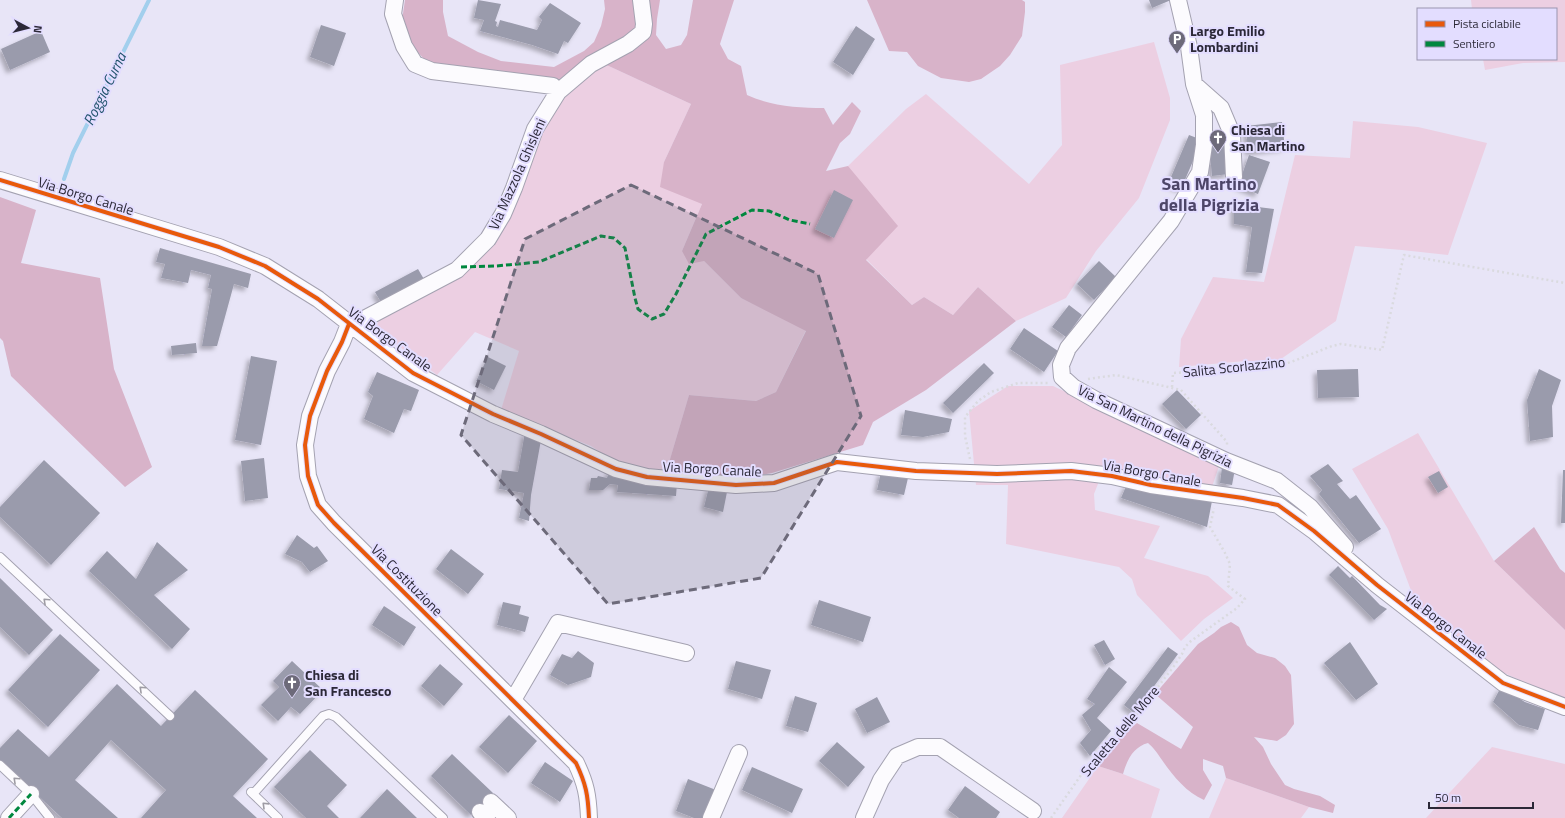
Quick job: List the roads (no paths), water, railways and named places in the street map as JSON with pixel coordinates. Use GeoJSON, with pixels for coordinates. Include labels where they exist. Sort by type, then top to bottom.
{"type":"FeatureCollection","features":[{"type":"Feature","properties":{"kind":"street"},"geometry":{"type":"LineString","coordinates":[[395,0],[393,14],[404,46],[414,64],[432,71],[553,86],[558,92]]}},
{"type":"Feature","properties":{"kind":"street","name":"Via Mazzola Ghisleni"},"geometry":{"type":"LineString","coordinates":[[349,324],[364,319],[457,270],[488,239],[503,214],[514,188],[534,129],[558,92],[592,64],[628,44],[643,32],[644,24],[641,0]]}},
{"type":"Feature","properties":{"kind":"street","name":"Via San Martino della Pigrizia"},"geometry":{"type":"LineString","coordinates":[[1178,0],[1189,47],[1194,84],[1204,115],[1204,145],[1200,172],[1171,220],[1068,348],[1061,365],[1062,377],[1073,387],[1096,400],[1226,461],[1277,481],[1310,507],[1377,585]]}},
{"type":"Feature","properties":{"kind":"street"},"geometry":{"type":"LineString","coordinates":[[1194,84],[1221,108],[1232,134],[1234,177]]}},
{"type":"Feature","properties":{"kind":"street","name":"Via Borgo Canale"},"geometry":{"type":"LineString","coordinates":[[0,180],[219,247],[266,266],[318,299],[413,373],[493,414],[541,434],[616,469],[647,477],[736,485],[774,483],[837,462],[916,471],[997,474],[1071,471],[1112,476],[1151,485],[1243,498],[1278,505],[1314,531],[1377,585],[1503,683],[1565,708]]}},
{"type":"Feature","properties":{"kind":"street","name":"Via Costituzione"},"geometry":{"type":"LineString","coordinates":[[349,324],[342,342],[327,370],[310,416],[305,445],[308,476],[318,505],[334,524],[576,763],[585,782],[589,818]]}},
{"type":"Feature","properties":{"kind":"street"},"geometry":{"type":"LineString","coordinates":[[513,700],[558,623],[686,653]]}},
{"type":"Feature","properties":{"kind":"street"},"geometry":{"type":"LineString","coordinates":[[864,818],[881,780],[897,756],[918,747],[940,747],[1033,811]]}},
{"type":"Feature","properties":{"kind":"street"},"geometry":{"type":"LineString","coordinates":[[712,818],[739,753]]}},
{"type":"Feature","properties":{"kind":"street"},"geometry":{"type":"LineString","coordinates":[[9,818],[32,794]]}},
{"type":"Feature","properties":{"kind":"street"},"geometry":{"type":"LineString","coordinates":[[486,811],[508,818]]}},
{"type":"Feature","properties":{"kind":"lane"},"geometry":{"type":"LineString","coordinates":[[0,557],[170,716]]}},
{"type":"Feature","properties":{"kind":"lane"},"geometry":{"type":"LineString","coordinates":[[278,818],[252,793],[323,716],[329,714],[336,717],[443,818]]}},
{"type":"Feature","properties":{"kind":"lane"},"geometry":{"type":"LineString","coordinates":[[0,765],[32,794],[50,818]]}},
{"type":"Feature","properties":{"kind":"waterway","name":"Roggia Curna"},"geometry":{"type":"LineString","coordinates":[[64,179],[73,153],[149,0]]}},
{"type":"Feature","properties":{"kind":"place","name":"Largo Emilio Lombardini"},"geometry":{"type":"Point","coordinates":[1177,54]}},
{"type":"Feature","properties":{"kind":"place","name":"Chiesa di San Martino"},"geometry":{"type":"Point","coordinates":[1218,153]}},
{"type":"Feature","properties":{"kind":"place","name":"Chiesa di San Francesco"},"geometry":{"type":"Point","coordinates":[292,698]}},
{"type":"Feature","properties":{"kind":"district","name":"San Martino della Pigrizia"},"geometry":{"type":"Point","coordinates":[1209,194]}}]}
